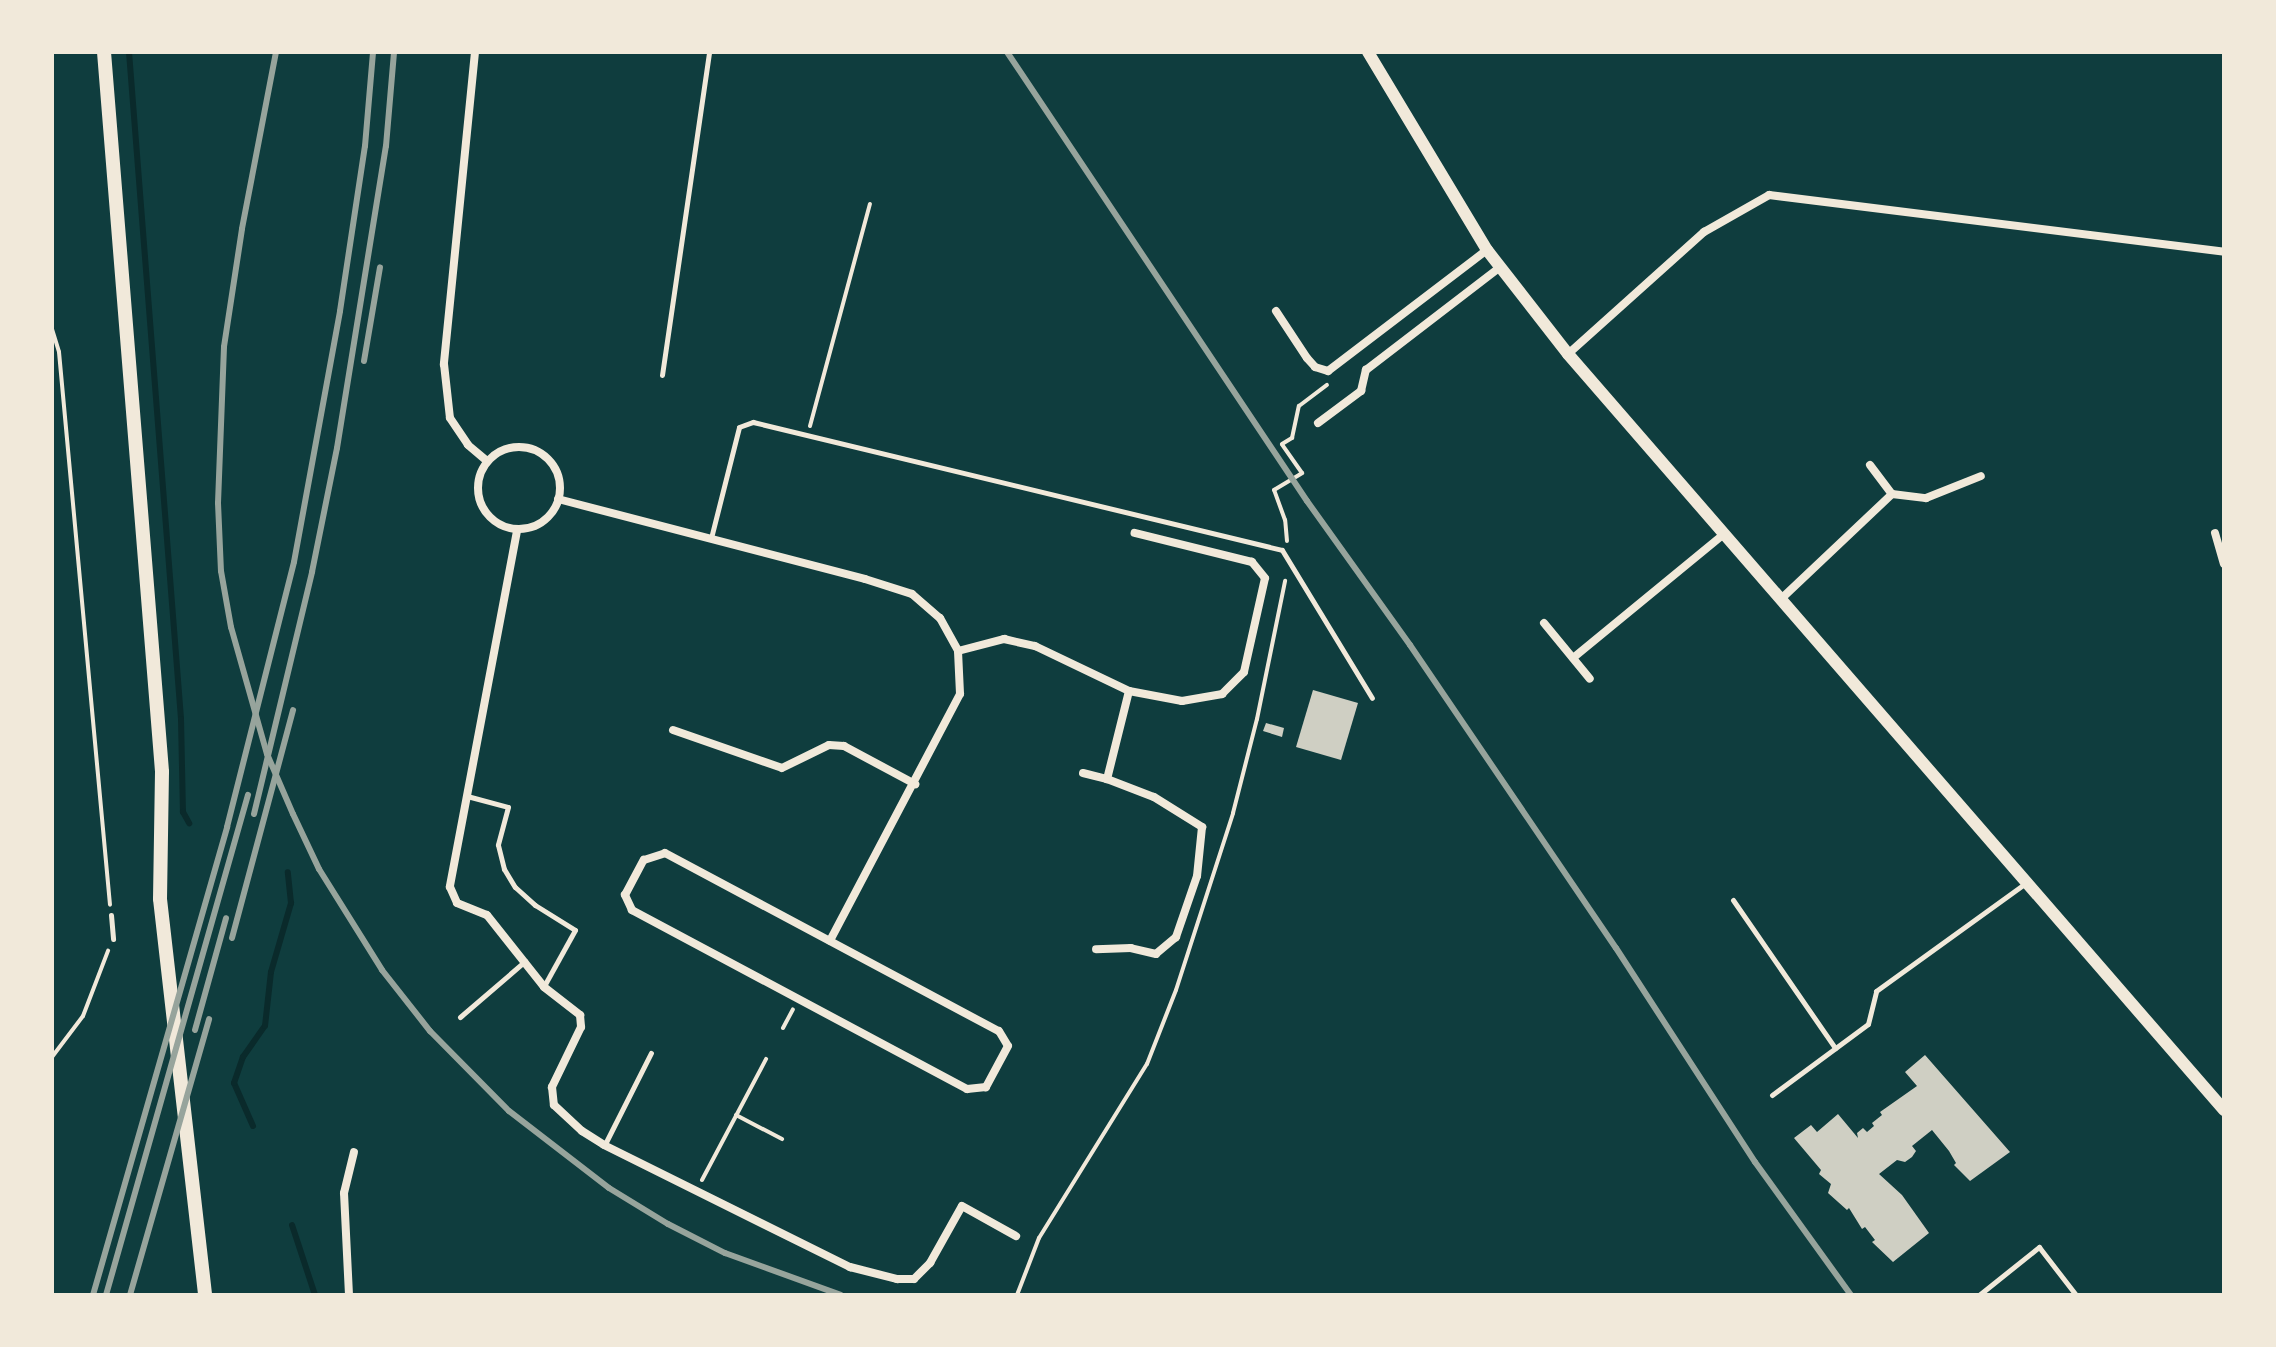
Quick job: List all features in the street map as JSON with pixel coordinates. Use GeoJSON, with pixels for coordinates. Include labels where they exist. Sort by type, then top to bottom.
{"type":"FeatureCollection","features":[{"type":"Feature","properties":{"kind":"main road"},"geometry":{"type":"LineString","coordinates":[[104,52],[162,772],[160,899],[205,1295]]}},
{"type":"Feature","properties":{"kind":"street"},"geometry":{"type":"LineString","coordinates":[[475,52],[444,364],[450,418],[468,445],[487,461]]}},
{"type":"Feature","properties":{"kind":"street"},"geometry":{"type":"LineString","coordinates":[[1368,52],[1487,250],[1568,354],[2224,1110]]}},
{"type":"Feature","properties":{"kind":"street"},"geometry":{"type":"LineString","coordinates":[[1568,354],[1704,232],[1769,195],[2224,252]]}},
{"type":"Feature","properties":{"kind":"street"},"geometry":{"type":"LineString","coordinates":[[1276,311],[1307,358],[1315,367],[1328,371],[1487,250]]}},
{"type":"Feature","properties":{"kind":"street"},"geometry":{"type":"LineString","coordinates":[[1318,423],[1361,391],[1366,370],[1500,267]]}},
{"type":"Feature","properties":{"kind":"street"},"geometry":{"type":"LineString","coordinates":[[513,447],[538,451],[555,467],[560,481],[558,499],[541,522],[517,531],[495,520],[484,507],[480,479],[487,461],[513,447]]}},
{"type":"Feature","properties":{"kind":"street"},"geometry":{"type":"LineString","coordinates":[[1870,465],[1892,494],[1926,498],[1981,476]]}},
{"type":"Feature","properties":{"kind":"street"},"geometry":{"type":"LineString","coordinates":[[1781,599],[1892,494]]}},
{"type":"Feature","properties":{"kind":"street"},"geometry":{"type":"LineString","coordinates":[[558,499],[912,594],[940,618],[958,651],[960,694],[830,941]]}},
{"type":"Feature","properties":{"kind":"street"},"geometry":{"type":"LineString","coordinates":[[517,531],[450,887],[457,903],[487,915],[544,987],[580,1015],[581,1027],[552,1087],[554,1105],[582,1131],[604,1145],[850,1267],[897,1279],[914,1279],[930,1263],[962,1206],[1016,1236]]}},
{"type":"Feature","properties":{"kind":"street"},"geometry":{"type":"LineString","coordinates":[[958,651],[1004,639],[1035,646],[1129,691],[1182,701],[1222,694],[1244,672],[1265,578],[1252,562],[1135,533]]}},
{"type":"Feature","properties":{"kind":"street"},"geometry":{"type":"LineString","coordinates":[[2215,533],[2224,564]]}},
{"type":"Feature","properties":{"kind":"street"},"geometry":{"type":"LineString","coordinates":[[1573,658],[1724,534]]}},
{"type":"Feature","properties":{"kind":"street"},"geometry":{"type":"LineString","coordinates":[[1544,623],[1590,679]]}},
{"type":"Feature","properties":{"kind":"street"},"geometry":{"type":"LineString","coordinates":[[1107,779],[1129,691]]}},
{"type":"Feature","properties":{"kind":"street"},"geometry":{"type":"LineString","coordinates":[[673,730],[782,768],[829,745],[844,746],[915,784]]}},
{"type":"Feature","properties":{"kind":"street"},"geometry":{"type":"LineString","coordinates":[[1083,773],[1154,797],[1202,827],[1197,876],[1176,937],[1156,954],[1131,948],[1096,949]]}},
{"type":"Feature","properties":{"kind":"street"},"geometry":{"type":"LineString","coordinates":[[665,853],[999,1031],[1008,1046],[986,1087],[967,1089],[798,1000],[632,910],[625,895],[644,860],[665,853]]}},
{"type":"Feature","properties":{"kind":"street"},"geometry":{"type":"LineString","coordinates":[[349,1295],[344,1193],[354,1152]]}},
{"type":"Feature","properties":{"kind":"lane"},"geometry":{"type":"LineString","coordinates":[[662,375],[709,52]]}},
{"type":"Feature","properties":{"kind":"lane"},"geometry":{"type":"LineString","coordinates":[[711,538],[739,427],[753,422],[1282,550],[1372,698]]}},
{"type":"Feature","properties":{"kind":"lane"},"geometry":{"type":"LineString","coordinates":[[467,796],[508,807],[498,845],[504,869],[515,887],[535,905],[575,930],[544,987]]}},
{"type":"Feature","properties":{"kind":"lane"},"geometry":{"type":"LineString","coordinates":[[1772,1095],[1868,1024],[1876,991],[2027,883]]}},
{"type":"Feature","properties":{"kind":"lane"},"geometry":{"type":"LineString","coordinates":[[1733,900],[1835,1048]]}},
{"type":"Feature","properties":{"kind":"lane"},"geometry":{"type":"LineString","coordinates":[[111,915],[113,939]]}},
{"type":"Feature","properties":{"kind":"lane"},"geometry":{"type":"LineString","coordinates":[[460,1017],[525,961]]}},
{"type":"Feature","properties":{"kind":"lane"},"geometry":{"type":"LineString","coordinates":[[604,1145],[651,1053]]}},
{"type":"Feature","properties":{"kind":"lane"},"geometry":{"type":"LineString","coordinates":[[1979,1295],[2039,1247],[2076,1295]]}},
{"type":"Feature","properties":{"kind":"path"},"geometry":{"type":"LineString","coordinates":[[807,436],[870,204]]}},
{"type":"Feature","properties":{"kind":"path"},"geometry":{"type":"LineString","coordinates":[[52,329],[59,352],[111,915]]}},
{"type":"Feature","properties":{"kind":"path"},"geometry":{"type":"LineString","coordinates":[[1282,444],[1302,473],[1274,490],[1285,520]]}},
{"type":"Feature","properties":{"kind":"path"},"geometry":{"type":"LineString","coordinates":[[52,1057],[83,1016],[113,939]]}},
{"type":"Feature","properties":{"kind":"path"},"geometry":{"type":"LineString","coordinates":[[783,1028],[798,1000]]}},
{"type":"Feature","properties":{"kind":"path"},"geometry":{"type":"LineString","coordinates":[[697,1190],[766,1059]]}},
{"type":"Feature","properties":{"kind":"path"},"geometry":{"type":"LineString","coordinates":[[736,1115],[782,1139]]}},
{"type":"Feature","properties":{"kind":"building"},"geometry":{"type":"Polygon","coordinates":[[[1313,690],[1358,703],[1341,760],[1296,747],[1313,690]]]}},
{"type":"Feature","properties":{"kind":"building"},"geometry":{"type":"Polygon","coordinates":[[[1266,723],[1284,728],[1282,737],[1263,731],[1266,723]]]}},
{"type":"Feature","properties":{"kind":"building"},"geometry":{"type":"Polygon","coordinates":[[[1925,1055],[2010,1152],[1970,1181],[1954,1165],[1956,1163],[1949,1151],[1932,1130],[1912,1146],[1916,1151],[1912,1157],[1905,1162],[1897,1160],[1879,1174],[1902,1195],[1929,1233],[1893,1262],[1872,1242],[1875,1240],[1865,1227],[1862,1229],[1849,1208],[1847,1210],[1828,1193],[1831,1184],[1819,1174],[1821,1170],[1794,1138],[1811,1125],[1817,1132],[1838,1114],[1858,1138],[1857,1133],[1863,1128],[1867,1132],[1874,1126],[1872,1123],[1882,1115],[1880,1112],[1917,1086],[1905,1072],[1925,1055]]]}},
{"type":"Feature","properties":{"kind":"waterway"},"geometry":{"type":"LineString","coordinates":[[129,52],[181,719],[183,812],[189,823]]}},
{"type":"Feature","properties":{"kind":"waterway"},"geometry":{"type":"LineString","coordinates":[[253,1126],[234,1083],[243,1057],[265,1026],[271,972],[291,903],[288,872]]}},
{"type":"Feature","properties":{"kind":"waterway"},"geometry":{"type":"LineString","coordinates":[[292,1225],[315,1295]]}},
{"type":"Feature","properties":{"kind":"railway"},"geometry":{"type":"LineString","coordinates":[[276,52],[242,229],[224,347],[218,503],[221,571],[231,627],[267,754],[293,814],[319,869],[382,970],[430,1031],[509,1111],[609,1188],[668,1224],[725,1253],[841,1295]]}},
{"type":"Feature","properties":{"kind":"railway"},"geometry":{"type":"LineString","coordinates":[[93,1295],[227,827],[294,562],[340,311],[365,146],[373,52]]}},
{"type":"Feature","properties":{"kind":"railway"},"geometry":{"type":"LineString","coordinates":[[254,814],[312,572],[337,448],[386,146],[394,52]]}},
{"type":"Feature","properties":{"kind":"railway"},"geometry":{"type":"LineString","coordinates":[[1007,52],[1307,501],[1410,645],[1616,948],[1755,1162],[1851,1295]]}},
{"type":"Feature","properties":{"kind":"railway"},"geometry":{"type":"LineString","coordinates":[[364,361],[380,267]]}},
{"type":"Feature","properties":{"kind":"railway"},"geometry":{"type":"LineString","coordinates":[[232,938],[293,710]]}},
{"type":"Feature","properties":{"kind":"railway"},"geometry":{"type":"LineString","coordinates":[[106,1295],[248,795]]}},
{"type":"Feature","properties":{"kind":"railway"},"geometry":{"type":"LineString","coordinates":[[195,1030],[226,918]]}},
{"type":"Feature","properties":{"kind":"railway"},"geometry":{"type":"LineString","coordinates":[[130,1295],[209,1019]]}}]}
